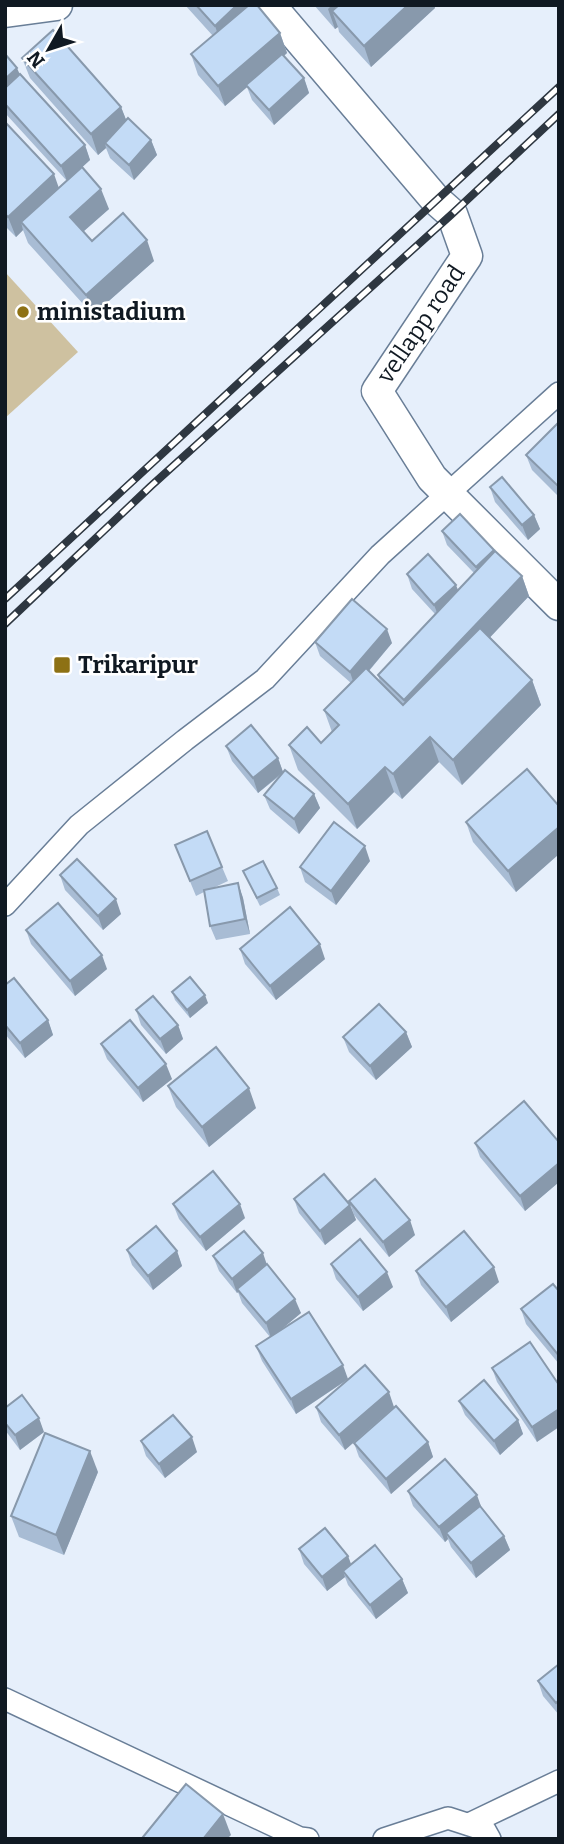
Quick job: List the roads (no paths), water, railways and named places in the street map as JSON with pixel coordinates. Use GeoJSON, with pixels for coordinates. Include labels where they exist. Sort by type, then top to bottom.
{"type":"FeatureCollection","features":[{"type":"Feature","properties":{"kind":"main road"},"geometry":{"type":"LineString","coordinates":[[5,12],[57,5]]}},
{"type":"Feature","properties":{"kind":"main road","name":"vellapp road"},"geometry":{"type":"LineString","coordinates":[[270,5],[435,200],[452,214],[467,256],[377,391],[432,478],[559,605]]}},
{"type":"Feature","properties":{"kind":"street"},"geometry":{"type":"LineString","coordinates":[[5,905],[79,825],[265,679],[380,555],[559,393]]}},
{"type":"Feature","properties":{"kind":"street"},"geometry":{"type":"LineString","coordinates":[[5,1699],[289,1833],[308,1839]]}},
{"type":"Feature","properties":{"kind":"street"},"geometry":{"type":"LineString","coordinates":[[468,1825],[559,1781]]}},
{"type":"Feature","properties":{"kind":"street"},"geometry":{"type":"LineString","coordinates":[[384,1839],[448,1818],[485,1830],[490,1839]]}},
{"type":"Feature","properties":{"kind":"railway"},"geometry":{"type":"LineString","coordinates":[[5,599],[559,87]]}},
{"type":"Feature","properties":{"kind":"railway"},"geometry":{"type":"LineString","coordinates":[[5,624],[151,486],[559,114]]}},
{"type":"Feature","properties":{"kind":"place","name":"ministadium"},"geometry":{"type":"Point","coordinates":[23,312]}},
{"type":"Feature","properties":{"kind":"place","name":"Trikaripur"},"geometry":{"type":"Point","coordinates":[62,665]}}]}
